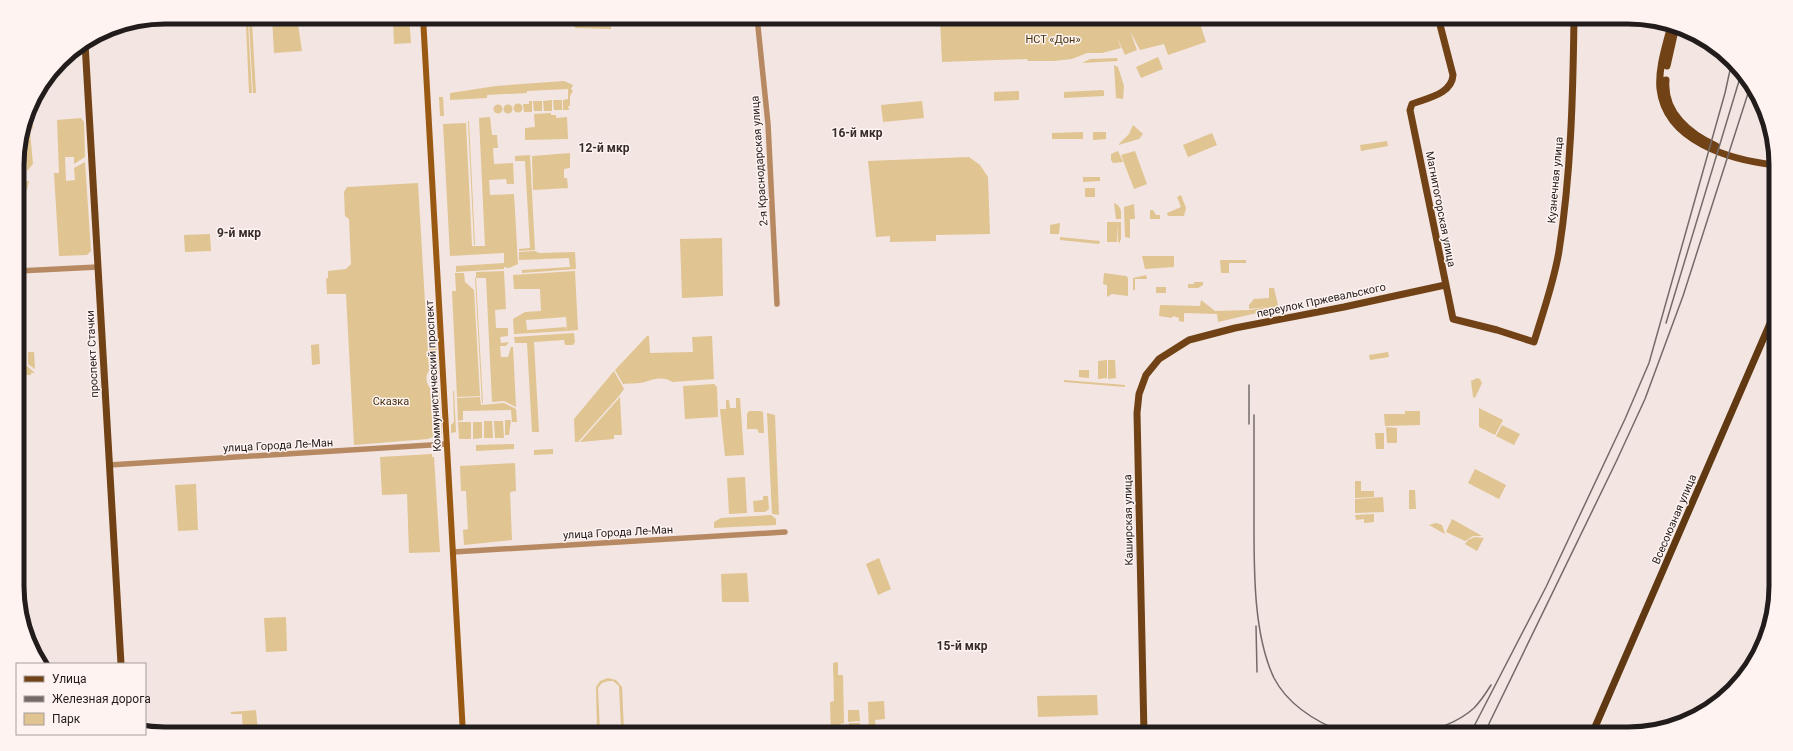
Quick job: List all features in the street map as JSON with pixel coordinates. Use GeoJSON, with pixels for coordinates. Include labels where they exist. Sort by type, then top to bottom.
{"type":"FeatureCollection","features":[{"type":"Feature","properties":{"kind":"highway","name":"Всесоюзная улица"},"geometry":{"type":"LineString","coordinates":[[1595,727],[1769,326]]}},
{"type":"Feature","properties":{"kind":"main road","name":"Коммунистический проспект"},"geometry":{"type":"LineString","coordinates":[[423,24],[463,727]]}},
{"type":"Feature","properties":{"kind":"main road","name":"Магнитогорская улица"},"geometry":{"type":"LineString","coordinates":[[1440,24],[1453,75],[1453,82],[1448,89],[1412,104],[1410,110],[1453,319]]}},
{"type":"Feature","properties":{"kind":"main road","name":"Кузнечная улица"},"geometry":{"type":"LineString","coordinates":[[1453,319],[1497,330],[1534,342],[1558,252],[1567,189],[1571,140],[1574,24]]}},
{"type":"Feature","properties":{"kind":"main road"},"geometry":{"type":"LineString","coordinates":[[1670,30],[1662,63],[1660,89],[1664,105],[1670,117],[1686,135],[1714,150],[1736,157],[1769,164]]}},
{"type":"Feature","properties":{"kind":"main road"},"geometry":{"type":"LineString","coordinates":[[1675,31],[1667,63],[1665,88],[1669,104],[1681,122],[1689,131],[1715,146],[1736,154],[1769,159]]}},
{"type":"Feature","properties":{"kind":"main road","name":"проспект Стачки"},"geometry":{"type":"LineString","coordinates":[[85,48],[110,465],[120,663]]}},
{"type":"Feature","properties":{"kind":"main road","name":"переулок Пржевальского"},"geometry":{"type":"LineString","coordinates":[[1201,336],[1445,285]]}},
{"type":"Feature","properties":{"kind":"main road","name":"Каширская улица"},"geometry":{"type":"LineString","coordinates":[[1144,727],[1137,415],[1139,394],[1146,375],[1159,359],[1177,346],[1201,336]]}},
{"type":"Feature","properties":{"kind":"street","name":"2-я Краснодарская улица"},"geometry":{"type":"LineString","coordinates":[[758,24],[768,124],[777,304]]}},
{"type":"Feature","properties":{"kind":"street"},"geometry":{"type":"LineString","coordinates":[[24,271],[98,266]]}},
{"type":"Feature","properties":{"kind":"street","name":"улица Города Ле-Ман"},"geometry":{"type":"LineString","coordinates":[[110,465],[414,448],[447,444]]}},
{"type":"Feature","properties":{"kind":"street","name":"улица Города Ле-Ман"},"geometry":{"type":"LineString","coordinates":[[453,552],[786,532]]}},
{"type":"Feature","properties":{"kind":"green space"},"geometry":{"type":"Polygon","coordinates":[[[248,24],[252,93],[249,93],[246,25],[230,25],[248,24]]]}},
{"type":"Feature","properties":{"kind":"green space"},"geometry":{"type":"Polygon","coordinates":[[[249,24],[252,24],[256,93],[253,93],[249,24]]]}},
{"type":"Feature","properties":{"kind":"green space"},"geometry":{"type":"Polygon","coordinates":[[[272,24],[298,24],[302,51],[274,53],[272,24]]]}},
{"type":"Feature","properties":{"kind":"green space"},"geometry":{"type":"Polygon","coordinates":[[[393,24],[410,24],[411,43],[394,44],[393,24]]]}},
{"type":"Feature","properties":{"kind":"green space"},"geometry":{"type":"Polygon","coordinates":[[[575,24],[609,24],[609,26],[611,24],[611,29],[575,28],[575,24]]]}},
{"type":"Feature","properties":{"kind":"green space","name":"НСТ «Дон»"},"geometry":{"type":"Polygon","coordinates":[[[940,24],[1200,24],[1206,42],[1168,55],[1164,44],[1140,50],[1130,31],[1137,50],[1125,55],[1117,37],[1121,48],[1102,53],[1087,53],[1072,59],[1053,61],[1028,61],[1027,59],[942,62],[940,24]]]}},
{"type":"Feature","properties":{"kind":"green space"},"geometry":{"type":"Polygon","coordinates":[[[1158,57],[1163,69],[1141,78],[1136,67],[1158,57]]]}},
{"type":"Feature","properties":{"kind":"green space"},"geometry":{"type":"Polygon","coordinates":[[[1117,58],[1118,61],[1082,63],[1090,59],[1117,58]]]}},
{"type":"Feature","properties":{"kind":"green space"},"geometry":{"type":"Polygon","coordinates":[[[1114,65],[1118,67],[1124,86],[1123,99],[1116,98],[1114,65]]]}},
{"type":"Feature","properties":{"kind":"green space"},"geometry":{"type":"Polygon","coordinates":[[[564,81],[573,85],[571,89],[573,91],[570,96],[570,106],[568,106],[569,110],[563,110],[563,100],[568,99],[568,89],[527,91],[527,93],[487,95],[487,98],[450,100],[450,93],[496,86],[564,81]]]}},
{"type":"Feature","properties":{"kind":"green space"},"geometry":{"type":"Polygon","coordinates":[[[1019,91],[1019,100],[994,101],[994,92],[1019,91]]]}},
{"type":"Feature","properties":{"kind":"green space"},"geometry":{"type":"Polygon","coordinates":[[[1104,91],[1104,96],[1064,98],[1064,92],[1104,91]]]}},
{"type":"Feature","properties":{"kind":"green space"},"geometry":{"type":"Polygon","coordinates":[[[439,97],[443,97],[444,116],[440,116],[439,97]]]}},
{"type":"Feature","properties":{"kind":"green space"},"geometry":{"type":"Polygon","coordinates":[[[552,100],[552,111],[544,111],[543,101],[552,100]]]}},
{"type":"Feature","properties":{"kind":"green space"},"geometry":{"type":"Polygon","coordinates":[[[553,100],[562,100],[562,110],[554,110],[553,100]]]}},
{"type":"Feature","properties":{"kind":"green space"},"geometry":{"type":"Polygon","coordinates":[[[529,101],[532,101],[532,112],[524,112],[523,104],[529,104],[529,101]]]}},
{"type":"Feature","properties":{"kind":"green space"},"geometry":{"type":"Polygon","coordinates":[[[533,101],[542,101],[542,111],[534,111],[533,101]]]}},
{"type":"Feature","properties":{"kind":"green space"},"geometry":{"type":"Polygon","coordinates":[[[922,101],[924,118],[883,122],[881,105],[922,101]]]}},
{"type":"Feature","properties":{"kind":"green space"},"geometry":{"type":"Polygon","coordinates":[[[518,103],[523,108],[518,113],[513,108],[518,103]]]}},
{"type":"Feature","properties":{"kind":"green space"},"geometry":{"type":"Polygon","coordinates":[[[498,104],[503,109],[498,114],[493,109],[498,104]]]}},
{"type":"Feature","properties":{"kind":"green space"},"geometry":{"type":"Polygon","coordinates":[[[508,104],[513,109],[508,114],[503,109],[508,104]]]}},
{"type":"Feature","properties":{"kind":"green space"},"geometry":{"type":"Polygon","coordinates":[[[551,113],[551,115],[556,115],[556,118],[567,117],[568,139],[525,140],[525,128],[535,127],[534,114],[551,113]]]}},
{"type":"Feature","properties":{"kind":"green space"},"geometry":{"type":"Polygon","coordinates":[[[490,117],[492,135],[497,135],[498,148],[493,148],[494,164],[513,163],[514,184],[507,184],[506,179],[489,180],[490,195],[514,194],[518,264],[509,268],[504,267],[504,269],[456,272],[456,266],[504,263],[504,253],[450,256],[443,124],[466,123],[472,246],[485,246],[479,118],[490,117]]]}},
{"type":"Feature","properties":{"kind":"green space"},"geometry":{"type":"Polygon","coordinates":[[[81,118],[84,122],[85,157],[74,164],[74,157],[65,157],[66,181],[75,180],[74,168],[85,162],[91,251],[87,255],[59,256],[54,173],[59,173],[57,120],[81,118]]]}},
{"type":"Feature","properties":{"kind":"green space"},"geometry":{"type":"Polygon","coordinates":[[[31,121],[33,121],[33,128],[30,131],[33,164],[27,171],[25,145],[31,121]]]}},
{"type":"Feature","properties":{"kind":"green space"},"geometry":{"type":"Polygon","coordinates":[[[469,121],[475,245],[474,245],[469,121]]]}},
{"type":"Feature","properties":{"kind":"green space"},"geometry":{"type":"Polygon","coordinates":[[[1133,125],[1143,134],[1139,139],[1118,145],[1129,134],[1133,125]]]}},
{"type":"Feature","properties":{"kind":"green space"},"geometry":{"type":"Polygon","coordinates":[[[1083,132],[1083,139],[1052,139],[1052,133],[1083,132]]]}},
{"type":"Feature","properties":{"kind":"green space"},"geometry":{"type":"Polygon","coordinates":[[[1093,132],[1106,132],[1106,139],[1093,140],[1093,132]]]}},
{"type":"Feature","properties":{"kind":"green space"},"geometry":{"type":"Polygon","coordinates":[[[1212,133],[1217,145],[1188,157],[1183,145],[1212,133]]]}},
{"type":"Feature","properties":{"kind":"green space"},"geometry":{"type":"Polygon","coordinates":[[[1387,141],[1388,146],[1361,151],[1360,145],[1387,141]]]}},
{"type":"Feature","properties":{"kind":"green space"},"geometry":{"type":"Polygon","coordinates":[[[1118,151],[1123,162],[1113,163],[1111,160],[1111,154],[1118,151]]]}},
{"type":"Feature","properties":{"kind":"green space"},"geometry":{"type":"Polygon","coordinates":[[[1135,151],[1147,184],[1134,189],[1121,155],[1135,151]]]}},
{"type":"Feature","properties":{"kind":"green space"},"geometry":{"type":"Polygon","coordinates":[[[570,153],[570,168],[564,169],[564,178],[567,178],[568,188],[533,190],[532,156],[570,153]]]}},
{"type":"Feature","properties":{"kind":"green space"},"geometry":{"type":"Polygon","coordinates":[[[530,155],[535,250],[519,251],[519,249],[530,248],[525,161],[515,161],[515,156],[530,155]]]}},
{"type":"Feature","properties":{"kind":"green space"},"geometry":{"type":"Polygon","coordinates":[[[969,157],[980,165],[988,177],[990,234],[936,235],[936,241],[890,242],[890,236],[876,237],[868,161],[969,157]]]}},
{"type":"Feature","properties":{"kind":"green space"},"geometry":{"type":"Polygon","coordinates":[[[1083,177],[1100,177],[1100,181],[1083,182],[1083,177]]]}},
{"type":"Feature","properties":{"kind":"green space"},"geometry":{"type":"Polygon","coordinates":[[[24,181],[29,181],[27,190],[24,190],[24,181]]]}},
{"type":"Feature","properties":{"kind":"green space","name":"Сказка"},"geometry":{"type":"Polygon","coordinates":[[[418,183],[429,371],[426,380],[430,388],[433,437],[428,439],[354,445],[346,294],[327,294],[326,279],[328,278],[328,271],[346,269],[351,264],[349,219],[345,216],[344,192],[347,187],[418,183]]]}},
{"type":"Feature","properties":{"kind":"green space"},"geometry":{"type":"Polygon","coordinates":[[[1085,188],[1095,188],[1095,197],[1085,197],[1085,188]]]}},
{"type":"Feature","properties":{"kind":"green space"},"geometry":{"type":"Polygon","coordinates":[[[1181,195],[1186,208],[1184,216],[1168,216],[1167,213],[1181,207],[1177,197],[1181,195]]]}},
{"type":"Feature","properties":{"kind":"green space"},"geometry":{"type":"Polygon","coordinates":[[[1114,203],[1120,208],[1121,219],[1116,219],[1114,203]]]}},
{"type":"Feature","properties":{"kind":"green space"},"geometry":{"type":"Polygon","coordinates":[[[1134,204],[1135,219],[1130,219],[1130,238],[1125,237],[1124,207],[1134,204]]]}},
{"type":"Feature","properties":{"kind":"green space"},"geometry":{"type":"Polygon","coordinates":[[[1150,210],[1153,210],[1156,215],[1160,215],[1160,219],[1150,219],[1150,210]]]}},
{"type":"Feature","properties":{"kind":"green space"},"geometry":{"type":"Polygon","coordinates":[[[1107,222],[1117,222],[1117,242],[1107,242],[1107,222]]]}},
{"type":"Feature","properties":{"kind":"green space"},"geometry":{"type":"Polygon","coordinates":[[[1117,222],[1121,222],[1120,243],[1118,242],[1117,222]]]}},
{"type":"Feature","properties":{"kind":"green space"},"geometry":{"type":"Polygon","coordinates":[[[1060,223],[1059,234],[1050,234],[1050,225],[1060,223]]]}},
{"type":"Feature","properties":{"kind":"green space"},"geometry":{"type":"Polygon","coordinates":[[[210,234],[211,251],[185,252],[184,235],[210,234]]]}},
{"type":"Feature","properties":{"kind":"green space"},"geometry":{"type":"Polygon","coordinates":[[[1060,237],[1100,241],[1099,244],[1060,240],[1060,237]]]}},
{"type":"Feature","properties":{"kind":"green space"},"geometry":{"type":"Polygon","coordinates":[[[722,238],[723,296],[682,298],[680,239],[722,238]]]}},
{"type":"Feature","properties":{"kind":"green space"},"geometry":{"type":"Polygon","coordinates":[[[535,251],[539,253],[575,252],[576,269],[522,273],[522,270],[570,267],[569,258],[519,260],[519,252],[535,251]]]}},
{"type":"Feature","properties":{"kind":"green space"},"geometry":{"type":"Polygon","coordinates":[[[1142,256],[1174,256],[1174,267],[1145,269],[1142,256]]]}},
{"type":"Feature","properties":{"kind":"green space"},"geometry":{"type":"Polygon","coordinates":[[[1220,260],[1246,260],[1246,263],[1229,263],[1229,273],[1221,273],[1220,260]]]}},
{"type":"Feature","properties":{"kind":"green space"},"geometry":{"type":"Polygon","coordinates":[[[504,271],[506,309],[495,310],[496,328],[508,328],[508,336],[500,337],[501,343],[509,342],[506,346],[500,346],[501,357],[508,357],[511,347],[513,347],[516,407],[504,401],[492,402],[486,278],[476,278],[476,272],[504,271]]]}},
{"type":"Feature","properties":{"kind":"green space"},"geometry":{"type":"Polygon","coordinates":[[[575,271],[578,330],[567,331],[514,334],[513,319],[525,312],[541,311],[540,289],[514,289],[513,275],[575,271]],[[566,317],[526,320],[527,330],[566,327],[567,331],[566,317]]]}},
{"type":"Feature","properties":{"kind":"green space"},"geometry":{"type":"Polygon","coordinates":[[[455,273],[464,273],[465,282],[474,290],[480,396],[457,397],[452,291],[456,291],[455,273]]]}},
{"type":"Feature","properties":{"kind":"green space"},"geometry":{"type":"Polygon","coordinates":[[[1104,273],[1126,276],[1128,278],[1128,296],[1112,294],[1107,297],[1107,285],[1103,284],[1104,273]]]}},
{"type":"Feature","properties":{"kind":"green space"},"geometry":{"type":"Polygon","coordinates":[[[1146,275],[1147,279],[1135,279],[1135,290],[1133,290],[1133,278],[1146,275]]]}},
{"type":"Feature","properties":{"kind":"green space"},"geometry":{"type":"Polygon","coordinates":[[[476,278],[483,403],[482,403],[476,278]]]}},
{"type":"Feature","properties":{"kind":"green space"},"geometry":{"type":"Polygon","coordinates":[[[1194,282],[1203,282],[1203,285],[1198,288],[1188,288],[1188,284],[1194,284],[1194,282]]]}},
{"type":"Feature","properties":{"kind":"green space"},"geometry":{"type":"Polygon","coordinates":[[[1156,287],[1166,287],[1166,293],[1156,293],[1156,287]]]}},
{"type":"Feature","properties":{"kind":"green space"},"geometry":{"type":"Polygon","coordinates":[[[1269,288],[1274,288],[1278,305],[1274,309],[1218,322],[1217,314],[1184,313],[1184,322],[1179,321],[1179,318],[1173,316],[1172,318],[1159,316],[1160,305],[1200,306],[1201,300],[1215,311],[1250,310],[1267,307],[1249,309],[1249,305],[1254,299],[1269,298],[1269,288]]]}},
{"type":"Feature","properties":{"kind":"green space"},"geometry":{"type":"Polygon","coordinates":[[[435,323],[438,368],[430,369],[428,324],[435,323]]]}},
{"type":"Feature","properties":{"kind":"green space"},"geometry":{"type":"Polygon","coordinates":[[[574,333],[575,342],[573,345],[565,345],[564,340],[534,342],[539,432],[532,432],[527,343],[515,343],[514,337],[574,333]]]}},
{"type":"Feature","properties":{"kind":"green space"},"geometry":{"type":"Polygon","coordinates":[[[647,336],[649,336],[650,353],[693,352],[692,337],[712,336],[714,379],[672,382],[666,379],[658,379],[642,383],[623,384],[615,370],[647,336]]]}},
{"type":"Feature","properties":{"kind":"green space"},"geometry":{"type":"Polygon","coordinates":[[[319,344],[320,364],[312,365],[311,345],[319,344]]]}},
{"type":"Feature","properties":{"kind":"green space"},"geometry":{"type":"Polygon","coordinates":[[[28,352],[34,352],[35,369],[28,364],[28,352]]]}},
{"type":"Feature","properties":{"kind":"green space"},"geometry":{"type":"Polygon","coordinates":[[[1388,352],[1389,357],[1370,360],[1369,355],[1388,352]]]}},
{"type":"Feature","properties":{"kind":"green space"},"geometry":{"type":"Polygon","coordinates":[[[1107,360],[1107,378],[1098,379],[1098,361],[1107,360]]]}},
{"type":"Feature","properties":{"kind":"green space"},"geometry":{"type":"Polygon","coordinates":[[[1108,360],[1115,360],[1116,378],[1108,379],[1108,360]]]}},
{"type":"Feature","properties":{"kind":"green space"},"geometry":{"type":"Polygon","coordinates":[[[27,366],[35,373],[31,373],[31,375],[24,375],[24,368],[27,366]]]}},
{"type":"Feature","properties":{"kind":"green space"},"geometry":{"type":"Polygon","coordinates":[[[1079,370],[1089,370],[1089,378],[1079,377],[1079,370]]]}},
{"type":"Feature","properties":{"kind":"green space"},"geometry":{"type":"Polygon","coordinates":[[[614,371],[624,389],[578,442],[575,442],[574,419],[614,371]]]}},
{"type":"Feature","properties":{"kind":"green space"},"geometry":{"type":"Polygon","coordinates":[[[1477,378],[1480,379],[1482,383],[1475,398],[1473,397],[1471,381],[1477,378]]]}},
{"type":"Feature","properties":{"kind":"green space"},"geometry":{"type":"Polygon","coordinates":[[[1064,380],[1125,385],[1125,387],[1064,382],[1064,380]]]}},
{"type":"Feature","properties":{"kind":"green space"},"geometry":{"type":"Polygon","coordinates":[[[714,384],[717,387],[718,417],[685,419],[683,386],[714,384]]]}},
{"type":"Feature","properties":{"kind":"green space"},"geometry":{"type":"Polygon","coordinates":[[[439,388],[442,435],[435,436],[432,389],[439,388]]]}},
{"type":"Feature","properties":{"kind":"green space"},"geometry":{"type":"Polygon","coordinates":[[[453,391],[456,432],[451,433],[451,425],[454,422],[453,391]]]}},
{"type":"Feature","properties":{"kind":"green space"},"geometry":{"type":"Polygon","coordinates":[[[480,397],[481,405],[504,403],[516,409],[517,422],[512,422],[511,410],[463,411],[463,420],[458,421],[457,398],[480,397]]]}},
{"type":"Feature","properties":{"kind":"green space"},"geometry":{"type":"Polygon","coordinates":[[[620,397],[622,435],[614,435],[614,439],[580,442],[620,397]]]}},
{"type":"Feature","properties":{"kind":"green space"},"geometry":{"type":"Polygon","coordinates":[[[736,398],[740,398],[744,455],[725,456],[720,409],[726,409],[726,400],[729,400],[730,408],[736,408],[736,398]]]}},
{"type":"Feature","properties":{"kind":"green space"},"geometry":{"type":"Polygon","coordinates":[[[1479,408],[1503,420],[1495,435],[1479,427],[1479,408]]]}},
{"type":"Feature","properties":{"kind":"green space"},"geometry":{"type":"Polygon","coordinates":[[[749,411],[763,412],[764,433],[759,433],[757,429],[747,429],[747,414],[749,411]]]}},
{"type":"Feature","properties":{"kind":"green space"},"geometry":{"type":"Polygon","coordinates":[[[1405,411],[1420,411],[1420,425],[1385,426],[1384,414],[1405,414],[1405,411]]]}},
{"type":"Feature","properties":{"kind":"green space"},"geometry":{"type":"Polygon","coordinates":[[[767,413],[775,415],[779,515],[772,514],[767,413]]]}},
{"type":"Feature","properties":{"kind":"green space"},"geometry":{"type":"Polygon","coordinates":[[[505,420],[511,420],[509,435],[505,435],[505,420]]]}},
{"type":"Feature","properties":{"kind":"green space"},"geometry":{"type":"Polygon","coordinates":[[[484,421],[492,421],[493,438],[484,438],[484,421]]]}},
{"type":"Feature","properties":{"kind":"green space"},"geometry":{"type":"Polygon","coordinates":[[[494,421],[503,421],[504,438],[495,438],[494,421]]]}},
{"type":"Feature","properties":{"kind":"green space"},"geometry":{"type":"Polygon","coordinates":[[[458,422],[471,422],[471,439],[459,439],[458,422]]]}},
{"type":"Feature","properties":{"kind":"green space"},"geometry":{"type":"Polygon","coordinates":[[[473,422],[482,422],[482,438],[473,439],[473,422]]]}},
{"type":"Feature","properties":{"kind":"green space"},"geometry":{"type":"Polygon","coordinates":[[[1502,425],[1520,434],[1514,445],[1496,436],[1502,425]]]}},
{"type":"Feature","properties":{"kind":"green space"},"geometry":{"type":"Polygon","coordinates":[[[1386,427],[1397,428],[1397,443],[1387,443],[1386,427]]]}},
{"type":"Feature","properties":{"kind":"green space"},"geometry":{"type":"Polygon","coordinates":[[[1375,433],[1384,433],[1384,449],[1376,449],[1375,433]]]}},
{"type":"Feature","properties":{"kind":"green space"},"geometry":{"type":"Polygon","coordinates":[[[514,444],[514,449],[476,451],[476,445],[514,444]]]}},
{"type":"Feature","properties":{"kind":"green space"},"geometry":{"type":"Polygon","coordinates":[[[553,449],[553,454],[534,455],[534,450],[553,449]]]}},
{"type":"Feature","properties":{"kind":"green space"},"geometry":{"type":"Polygon","coordinates":[[[432,454],[432,457],[434,457],[440,552],[409,553],[407,494],[382,495],[380,457],[432,454]]]}},
{"type":"Feature","properties":{"kind":"green space"},"geometry":{"type":"Polygon","coordinates":[[[515,463],[516,491],[510,492],[512,540],[464,545],[463,530],[468,529],[466,491],[461,491],[460,466],[515,463]]]}},
{"type":"Feature","properties":{"kind":"green space"},"geometry":{"type":"Polygon","coordinates":[[[1475,469],[1506,485],[1499,499],[1468,483],[1475,469]]]}},
{"type":"Feature","properties":{"kind":"green space"},"geometry":{"type":"Polygon","coordinates":[[[745,477],[747,513],[729,514],[727,478],[745,477]]]}},
{"type":"Feature","properties":{"kind":"green space"},"geometry":{"type":"Polygon","coordinates":[[[1355,481],[1361,481],[1361,491],[1374,491],[1374,497],[1355,498],[1355,481]]]}},
{"type":"Feature","properties":{"kind":"green space"},"geometry":{"type":"Polygon","coordinates":[[[196,484],[198,530],[178,531],[175,485],[196,484]]]}},
{"type":"Feature","properties":{"kind":"green space"},"geometry":{"type":"Polygon","coordinates":[[[1409,490],[1415,490],[1416,509],[1409,509],[1409,490]]]}},
{"type":"Feature","properties":{"kind":"green space"},"geometry":{"type":"Polygon","coordinates":[[[763,496],[768,496],[769,509],[765,512],[754,512],[753,501],[763,500],[763,496]]]}},
{"type":"Feature","properties":{"kind":"green space"},"geometry":{"type":"Polygon","coordinates":[[[1383,497],[1384,512],[1355,513],[1355,499],[1383,497]]]}},
{"type":"Feature","properties":{"kind":"green space"},"geometry":{"type":"Polygon","coordinates":[[[1374,514],[1374,522],[1364,523],[1364,519],[1356,520],[1355,515],[1374,514]]]}},
{"type":"Feature","properties":{"kind":"green space"},"geometry":{"type":"Polygon","coordinates":[[[771,515],[776,519],[776,525],[714,528],[714,522],[721,518],[771,515]]]}},
{"type":"Feature","properties":{"kind":"green space"},"geometry":{"type":"Polygon","coordinates":[[[1452,519],[1482,536],[1473,536],[1465,541],[1446,532],[1452,519]]]}},
{"type":"Feature","properties":{"kind":"green space"},"geometry":{"type":"Polygon","coordinates":[[[1436,523],[1442,525],[1445,534],[1429,525],[1436,523]]]}},
{"type":"Feature","properties":{"kind":"green space"},"geometry":{"type":"Polygon","coordinates":[[[1475,537],[1484,538],[1477,551],[1465,544],[1468,540],[1475,537]]]}},
{"type":"Feature","properties":{"kind":"green space"},"geometry":{"type":"Polygon","coordinates":[[[879,558],[891,589],[878,595],[866,564],[879,558]]]}},
{"type":"Feature","properties":{"kind":"green space"},"geometry":{"type":"Polygon","coordinates":[[[747,573],[749,602],[722,602],[721,574],[747,573]]]}},
{"type":"Feature","properties":{"kind":"green space"},"geometry":{"type":"Polygon","coordinates":[[[286,617],[287,651],[266,652],[264,618],[286,617]]]}},
{"type":"Feature","properties":{"kind":"green space"},"geometry":{"type":"Polygon","coordinates":[[[838,662],[838,675],[843,675],[844,723],[840,724],[840,727],[831,727],[830,702],[834,701],[833,663],[838,662]]]}},
{"type":"Feature","properties":{"kind":"green space"},"geometry":{"type":"Polygon","coordinates":[[[608,678],[616,680],[622,687],[624,727],[621,727],[619,686],[613,681],[608,681],[602,683],[598,688],[600,727],[597,727],[596,687],[600,681],[608,678]]]}},
{"type":"Feature","properties":{"kind":"green space"},"geometry":{"type":"Polygon","coordinates":[[[1097,695],[1098,715],[1038,717],[1037,696],[1097,695]]]}},
{"type":"Feature","properties":{"kind":"green space"},"geometry":{"type":"Polygon","coordinates":[[[884,701],[885,719],[875,720],[876,727],[869,727],[868,702],[884,701]]]}},
{"type":"Feature","properties":{"kind":"green space"},"geometry":{"type":"Polygon","coordinates":[[[256,710],[257,727],[243,727],[242,714],[231,714],[231,712],[256,710]]]}},
{"type":"Feature","properties":{"kind":"green space"},"geometry":{"type":"Polygon","coordinates":[[[848,710],[859,710],[860,721],[848,722],[848,710]]]}},
{"type":"Feature","properties":{"kind":"green space"},"geometry":{"type":"Polygon","coordinates":[[[849,723],[860,723],[860,727],[849,727],[849,723]]]}},
{"type":"Feature","properties":{"kind":"railway"},"geometry":{"type":"LineString","coordinates":[[1474,727],[1546,587],[1625,419],[1649,363],[1725,93],[1730,68]]}},
{"type":"Feature","properties":{"kind":"railway"},"geometry":{"type":"LineString","coordinates":[[1666,323],[1740,79]]}},
{"type":"Feature","properties":{"kind":"railway"},"geometry":{"type":"LineString","coordinates":[[1487,727],[1645,399],[1683,296],[1749,92]]}},
{"type":"Feature","properties":{"kind":"railway"},"geometry":{"type":"LineString","coordinates":[[1249,385],[1249,424]]}},
{"type":"Feature","properties":{"kind":"railway"},"geometry":{"type":"LineString","coordinates":[[1254,415],[1255,579],[1258,621],[1262,641],[1267,661],[1280,688],[1296,706],[1305,713],[1330,727]]}},
{"type":"Feature","properties":{"kind":"railway"},"geometry":{"type":"LineString","coordinates":[[1256,626],[1257,672]]}},
{"type":"Feature","properties":{"kind":"railway"},"geometry":{"type":"LineString","coordinates":[[1441,727],[1454,722],[1468,713],[1476,706],[1491,685]]}},
{"type":"Feature","properties":{"kind":"district","name":"16-й мкр"},"geometry":{"type":"Point","coordinates":[857,133]}},
{"type":"Feature","properties":{"kind":"district","name":"12-й мкр"},"geometry":{"type":"Point","coordinates":[604,148]}},
{"type":"Feature","properties":{"kind":"district","name":"9-й мкр"},"geometry":{"type":"Point","coordinates":[239,233]}},
{"type":"Feature","properties":{"kind":"district","name":"15-й мкр"},"geometry":{"type":"Point","coordinates":[962,646]}}]}
